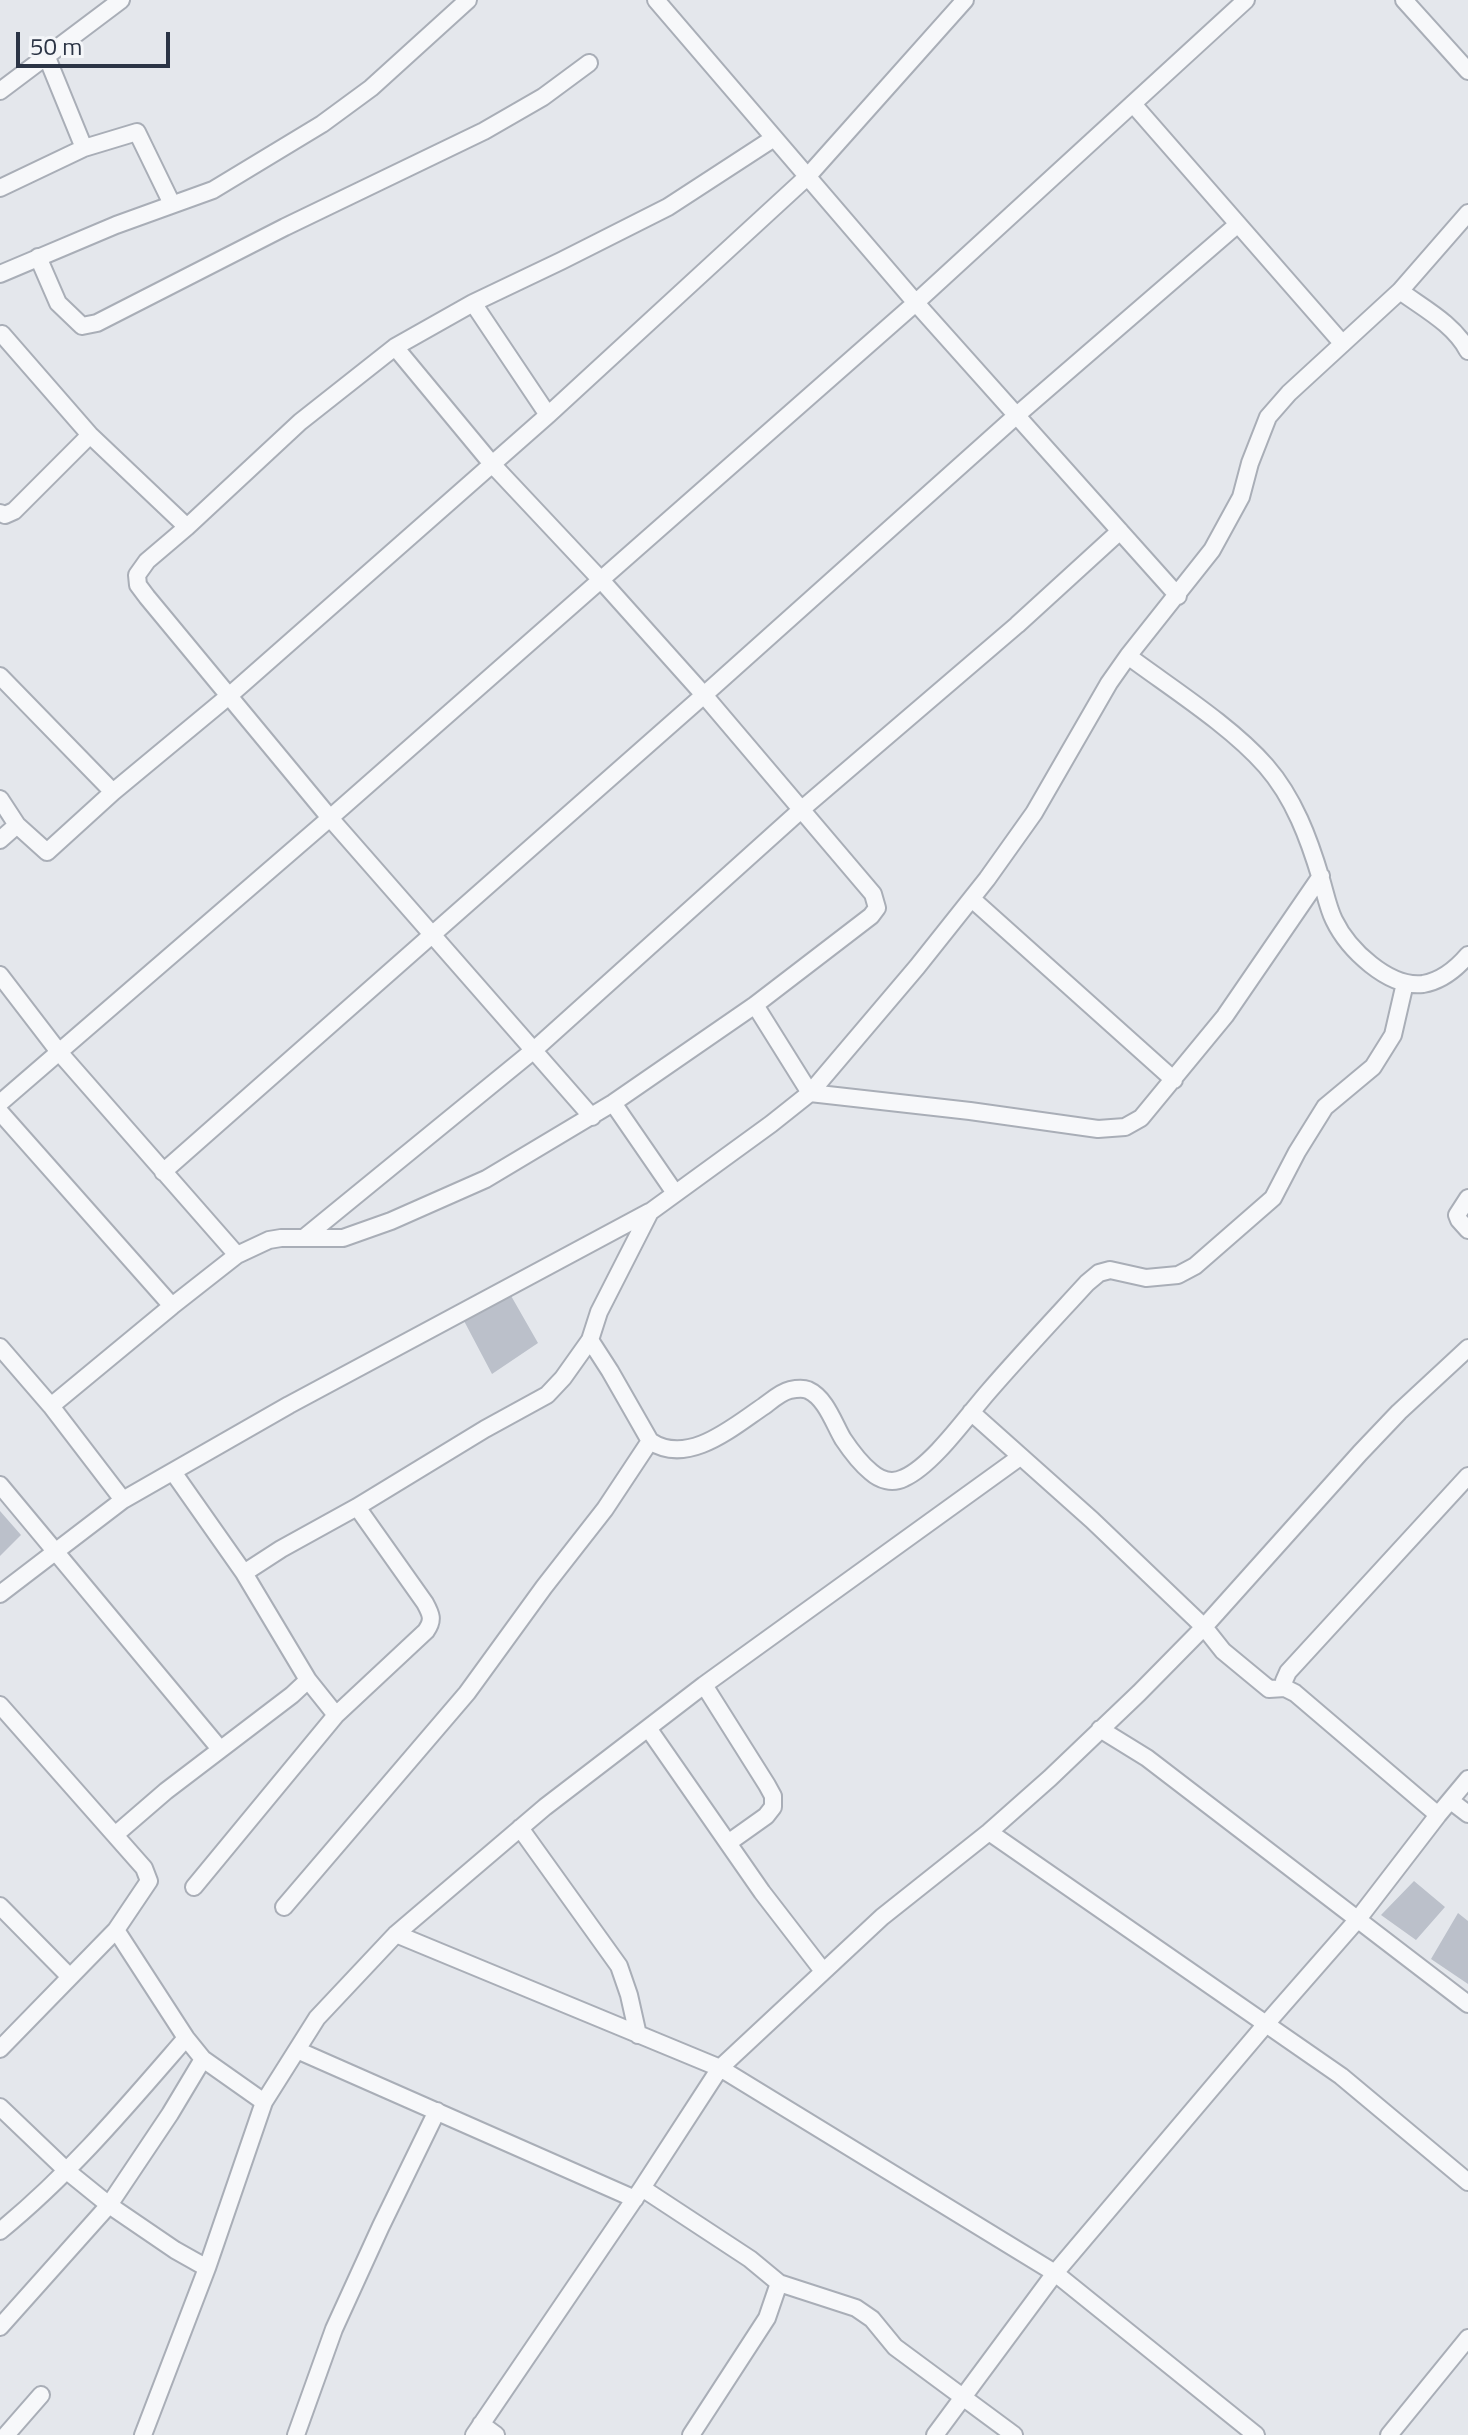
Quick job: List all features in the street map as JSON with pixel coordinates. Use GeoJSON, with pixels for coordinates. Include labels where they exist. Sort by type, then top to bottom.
{"type":"FeatureCollection","features":[{"type":"Feature","properties":{"kind":"street"},"geometry":{"type":"LineString","coordinates":[[0,91],[121,0]]}},
{"type":"Feature","properties":{"kind":"street"},"geometry":{"type":"LineString","coordinates":[[656,0],[916,303],[1178,596]]}},
{"type":"Feature","properties":{"kind":"street"},"geometry":{"type":"LineString","coordinates":[[0,799],[17,825],[47,852],[548,415],[808,176],[965,0]]}},
{"type":"Feature","properties":{"kind":"street"},"geometry":{"type":"LineString","coordinates":[[0,1103],[330,818],[916,303],[1246,0]]}},
{"type":"Feature","properties":{"kind":"street"},"geometry":{"type":"LineString","coordinates":[[1404,0],[1468,71]]}},
{"type":"Feature","properties":{"kind":"street"},"geometry":{"type":"LineString","coordinates":[[0,274],[213,190],[322,124],[371,88],[465,1]]}},
{"type":"Feature","properties":{"kind":"street"},"geometry":{"type":"LineString","coordinates":[[46,55],[84,148]]}},
{"type":"Feature","properties":{"kind":"street"},"geometry":{"type":"LineString","coordinates":[[38,257],[58,303],[82,326],[97,323],[285,227],[484,131],[543,97],[589,63]]}},
{"type":"Feature","properties":{"kind":"street"},"geometry":{"type":"LineString","coordinates":[[1133,104],[1342,343]]}},
{"type":"Feature","properties":{"kind":"street"},"geometry":{"type":"LineString","coordinates":[[0,188],[84,148],[137,132],[172,204]]}},
{"type":"Feature","properties":{"kind":"street"},"geometry":{"type":"LineString","coordinates":[[592,1117],[330,818],[138,585],[137,575],[300,422],[395,347],[473,303],[668,207],[774,138]]}},
{"type":"Feature","properties":{"kind":"street"},"geometry":{"type":"LineString","coordinates":[[0,1594],[123,1500],[289,1405],[650,1212],[810,1093],[972,899],[1034,813],[1109,683],[1212,550],[1241,497],[1268,417],[1342,343],[1400,291],[1468,213]]}},
{"type":"Feature","properties":{"kind":"street"},"geometry":{"type":"LineString","coordinates":[[163,1172],[1017,415],[1238,224]]}},
{"type":"Feature","properties":{"kind":"street"},"geometry":{"type":"LineString","coordinates":[[1400,291],[1441,321],[1468,351]]}},
{"type":"Feature","properties":{"kind":"street"},"geometry":{"type":"LineString","coordinates":[[473,303],[548,415]]}},
{"type":"Feature","properties":{"kind":"street"},"geometry":{"type":"LineString","coordinates":[[1,332],[90,435],[187,527]]}},
{"type":"Feature","properties":{"kind":"street"},"geometry":{"type":"LineString","coordinates":[[51,1406],[237,1255],[269,1240],[343,1238],[391,1221],[486,1179],[592,1117],[755,1005],[871,916],[877,908],[873,894],[802,809],[601,580],[492,464],[395,347]]}},
{"type":"Feature","properties":{"kind":"street"},"geometry":{"type":"LineString","coordinates":[[0,513],[5,515],[14,511],[90,435]]}},
{"type":"Feature","properties":{"kind":"street"},"geometry":{"type":"LineString","coordinates":[[305,1237],[534,1050],[802,809],[1017,625],[1120,531]]}},
{"type":"Feature","properties":{"kind":"street"},"geometry":{"type":"LineString","coordinates":[[1128,656],[1209,717],[1265,765],[1289,798],[1321,876],[1333,918],[1348,944],[1372,966],[1405,983],[1423,984],[1443,977],[1468,955]]}},
{"type":"Feature","properties":{"kind":"street"},"geometry":{"type":"LineString","coordinates":[[0,676],[113,792]]}},
{"type":"Feature","properties":{"kind":"street"},"geometry":{"type":"LineString","coordinates":[[0,840],[17,825]]}},
{"type":"Feature","properties":{"kind":"street"},"geometry":{"type":"LineString","coordinates":[[810,1093],[1098,1129],[1125,1127],[1141,1118],[1225,1016],[1321,876]]}},
{"type":"Feature","properties":{"kind":"street"},"geometry":{"type":"LineString","coordinates":[[972,899],[1174,1080]]}},
{"type":"Feature","properties":{"kind":"street"},"geometry":{"type":"LineString","coordinates":[[0,975],[59,1052],[237,1255]]}},
{"type":"Feature","properties":{"kind":"street"},"geometry":{"type":"LineString","coordinates":[[590,1340],[650,1441],[661,1448],[677,1450],[699,1445],[722,1434],[787,1391],[801,1389],[810,1391],[826,1408],[848,1446],[868,1470],[880,1479],[894,1481],[904,1478],[924,1465],[1099,1273],[1110,1270],[1146,1278],[1178,1275],[1195,1266],[1273,1198],[1325,1107],[1373,1067],[1393,1035],[1405,983]]}},
{"type":"Feature","properties":{"kind":"street"},"geometry":{"type":"LineString","coordinates":[[755,1005],[810,1093]]}},
{"type":"Feature","properties":{"kind":"street"},"geometry":{"type":"LineString","coordinates":[[613,1103],[675,1193]]}},
{"type":"Feature","properties":{"kind":"street"},"geometry":{"type":"LineString","coordinates":[[0,1112],[172,1306]]}},
{"type":"Feature","properties":{"kind":"street"},"geometry":{"type":"LineString","coordinates":[[1468,1198],[1457,1215],[1468,1230]]}},
{"type":"Feature","properties":{"kind":"street"},"geometry":{"type":"LineString","coordinates":[[244,1573],[547,1395],[590,1340],[599,1312],[650,1212]]}},
{"type":"Feature","properties":{"kind":"street"},"geometry":{"type":"LineString","coordinates":[[0,1347],[51,1406],[123,1500]]}},
{"type":"Feature","properties":{"kind":"street"},"geometry":{"type":"LineString","coordinates":[[496,2435],[478,2430],[639,2194],[720,2068],[882,1917],[989,1832],[1050,1778],[1204,1627],[1360,1453],[1468,1348]]}},
{"type":"Feature","properties":{"kind":"street"},"geometry":{"type":"LineString","coordinates":[[971,1412],[1092,1520],[1204,1627],[1223,1651],[1269,1689],[1285,1688],[1295,1693],[1438,1815]]}},
{"type":"Feature","properties":{"kind":"street"},"geometry":{"type":"LineString","coordinates":[[284,1907],[467,1693],[605,1509],[650,1441]]}},
{"type":"Feature","properties":{"kind":"street"},"geometry":{"type":"LineString","coordinates":[[143,2435],[207,2268],[264,2102],[317,2018],[396,1934],[520,1828],[704,1685],[1020,1457]]}},
{"type":"Feature","properties":{"kind":"street"},"geometry":{"type":"LineString","coordinates":[[173,1472],[244,1573],[308,1680],[336,1715]]}},
{"type":"Feature","properties":{"kind":"street"},"geometry":{"type":"LineString","coordinates":[[1285,1688],[1288,1672],[1468,1476]]}},
{"type":"Feature","properties":{"kind":"street"},"geometry":{"type":"LineString","coordinates":[[0,1485],[220,1749]]}},
{"type":"Feature","properties":{"kind":"street"},"geometry":{"type":"LineString","coordinates":[[194,1887],[336,1715],[432,1623],[425,1603],[357,1507]]}},
{"type":"Feature","properties":{"kind":"street"},"geometry":{"type":"LineString","coordinates":[[115,1835],[308,1680]]}},
{"type":"Feature","properties":{"kind":"street"},"geometry":{"type":"LineString","coordinates":[[704,1685],[774,1801],[766,1816],[728,1843]]}},
{"type":"Feature","properties":{"kind":"street"},"geometry":{"type":"LineString","coordinates":[[0,1705],[144,1868],[149,1881],[116,1930],[0,2049]]}},
{"type":"Feature","properties":{"kind":"street"},"geometry":{"type":"LineString","coordinates":[[648,1728],[762,1892],[823,1971]]}},
{"type":"Feature","properties":{"kind":"street"},"geometry":{"type":"LineString","coordinates":[[1100,1729],[1147,1758],[1468,2004]]}},
{"type":"Feature","properties":{"kind":"street"},"geometry":{"type":"LineString","coordinates":[[935,2435],[1055,2273],[1358,1919],[1468,1779]]}},
{"type":"Feature","properties":{"kind":"street"},"geometry":{"type":"LineString","coordinates":[[1451,1801],[1468,1814]]}},
{"type":"Feature","properties":{"kind":"street"},"geometry":{"type":"LineString","coordinates":[[520,1828],[619,1966],[638,2035]]}},
{"type":"Feature","properties":{"kind":"street"},"geometry":{"type":"LineString","coordinates":[[989,1832],[1341,2076],[1468,2182]]}},
{"type":"Feature","properties":{"kind":"street"},"geometry":{"type":"LineString","coordinates":[[0,1906],[70,1977]]}},
{"type":"Feature","properties":{"kind":"street"},"geometry":{"type":"LineString","coordinates":[[116,1930],[203,2059],[264,2102]]}},
{"type":"Feature","properties":{"kind":"street"},"geometry":{"type":"LineString","coordinates":[[396,1934],[720,2068],[1055,2273],[1256,2435]]}},
{"type":"Feature","properties":{"kind":"street"},"geometry":{"type":"LineString","coordinates":[[0,2231],[67,2171],[186,2038]]}},
{"type":"Feature","properties":{"kind":"street"},"geometry":{"type":"LineString","coordinates":[[297,2050],[639,2194],[750,2259],[779,2283],[856,2308],[872,2319],[895,2347],[1014,2435]]}},
{"type":"Feature","properties":{"kind":"street"},"geometry":{"type":"LineString","coordinates":[[0,2327],[109,2205],[203,2059]]}},
{"type":"Feature","properties":{"kind":"street"},"geometry":{"type":"LineString","coordinates":[[0,2107],[67,2171],[109,2205],[207,2268]]}},
{"type":"Feature","properties":{"kind":"street"},"geometry":{"type":"LineString","coordinates":[[296,2435],[334,2329],[437,2111]]}},
{"type":"Feature","properties":{"kind":"street"},"geometry":{"type":"LineString","coordinates":[[691,2435],[767,2318],[779,2283]]}},
{"type":"Feature","properties":{"kind":"street"},"geometry":{"type":"LineString","coordinates":[[1389,2435],[1468,2338]]}},
{"type":"Feature","properties":{"kind":"street"},"geometry":{"type":"LineString","coordinates":[[0,2429],[6,2435],[41,2395]]}},
{"type":"Feature","properties":{"kind":"building"},"geometry":{"type":"Polygon","coordinates":[[[510,1294],[538,1343],[492,1374],[463,1319],[510,1294]]]}},
{"type":"Feature","properties":{"kind":"building"},"geometry":{"type":"Polygon","coordinates":[[[0,1511],[21,1535],[0,1556],[0,1511]]]}},
{"type":"Feature","properties":{"kind":"building"},"geometry":{"type":"Polygon","coordinates":[[[1414,1881],[1445,1907],[1416,1940],[1381,1915],[1414,1881]]]}},
{"type":"Feature","properties":{"kind":"building"},"geometry":{"type":"Polygon","coordinates":[[[1458,1913],[1468,1921],[1468,1984],[1431,1959],[1458,1913]]]}}]}
